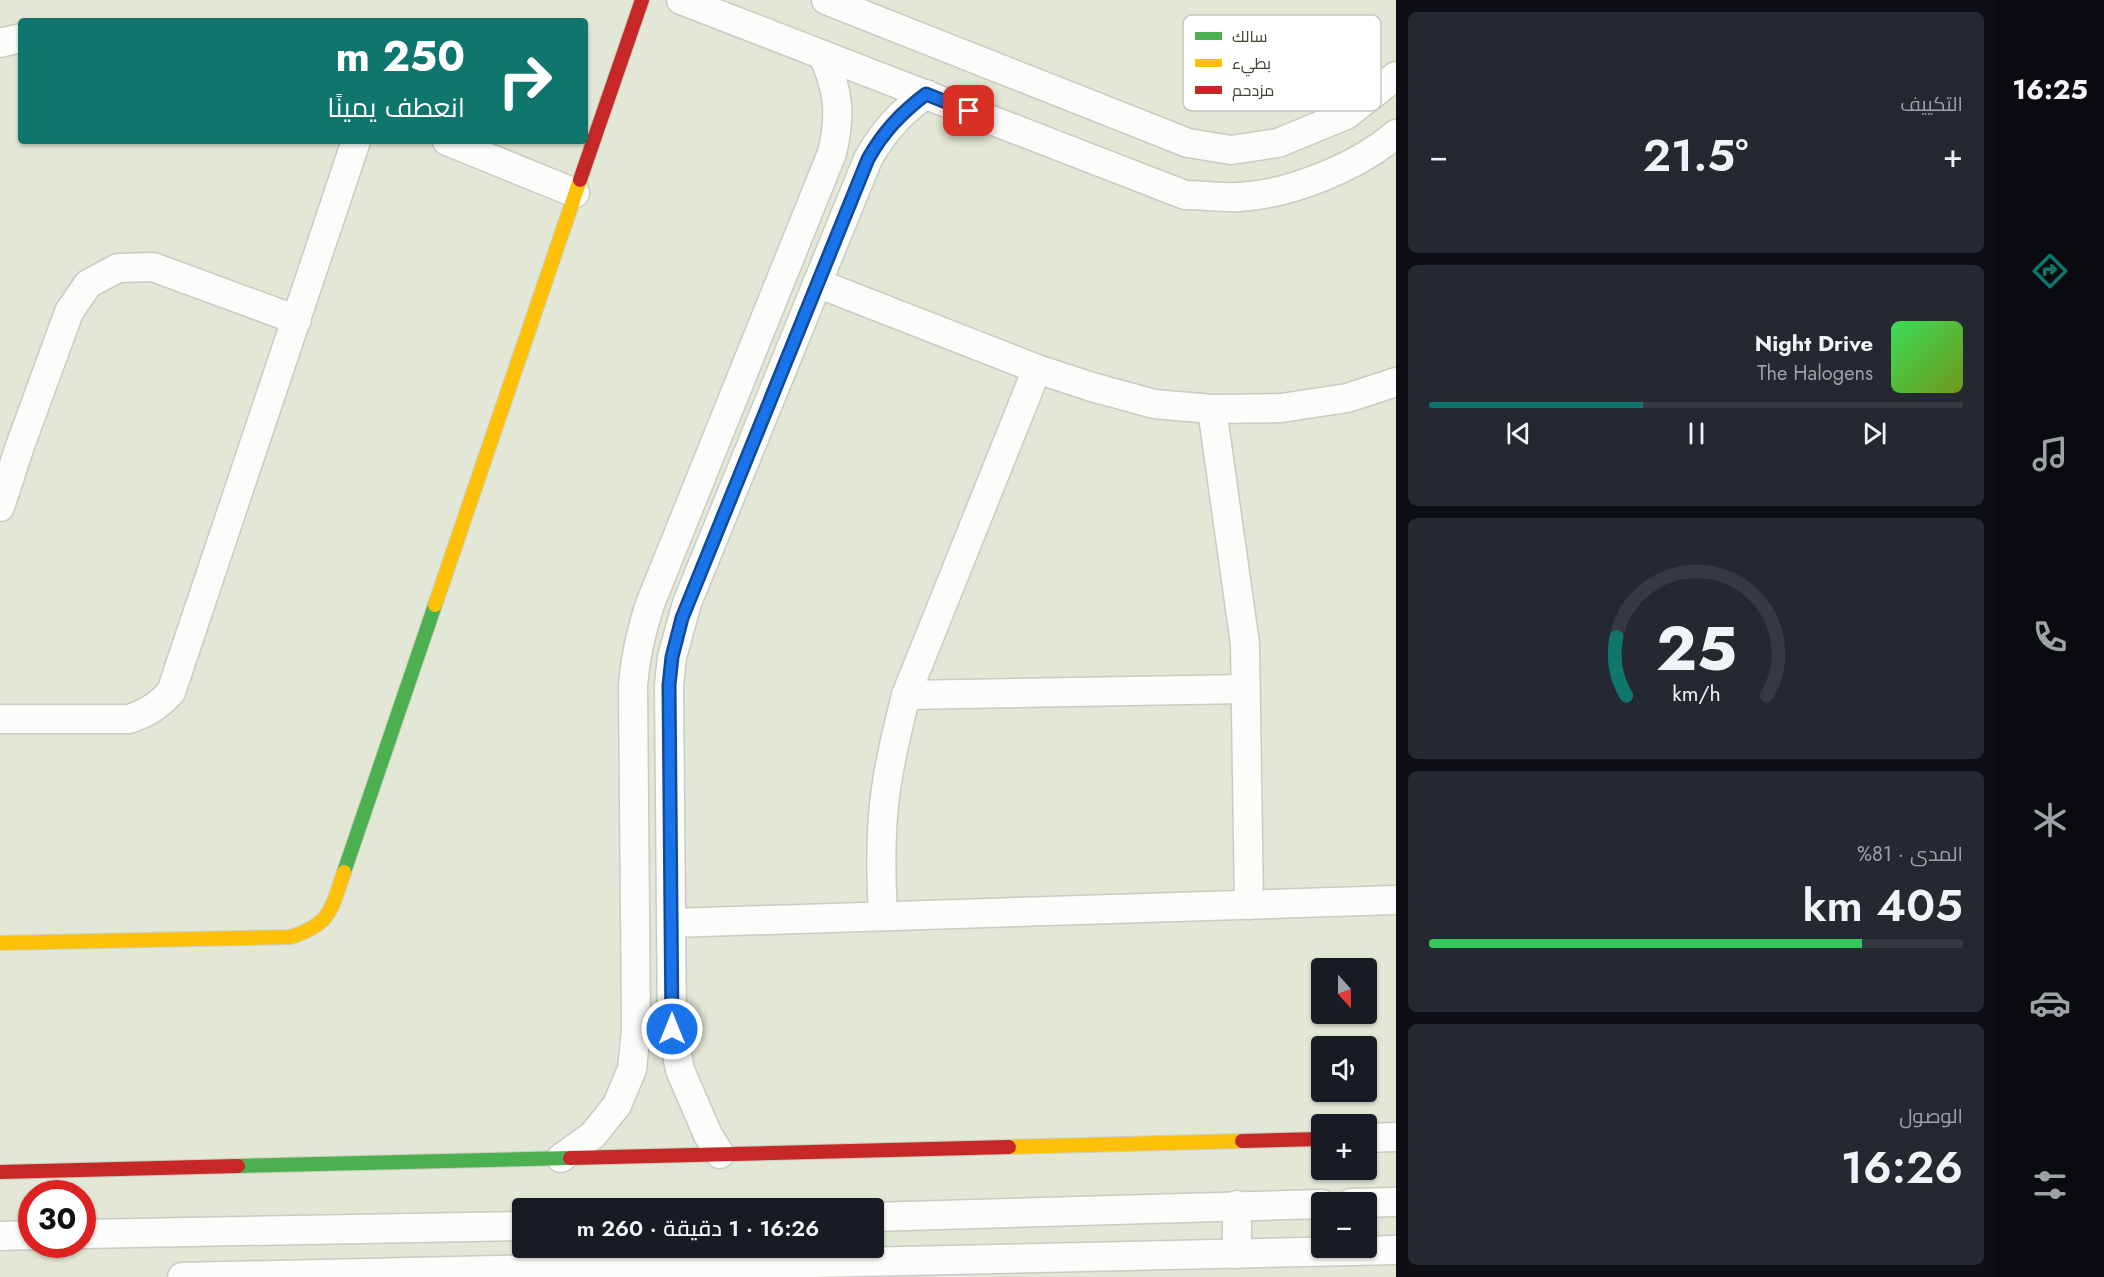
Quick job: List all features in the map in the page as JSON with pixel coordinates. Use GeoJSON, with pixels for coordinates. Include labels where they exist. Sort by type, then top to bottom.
{"type":"FeatureCollection","features":[{"type":"Feature","properties":{"kind":"street"},"geometry":{"type":"LineString","coordinates":[[0,943],[290,937],[305,933],[319,925],[330,913],[642,0]]}},
{"type":"Feature","properties":{"kind":"street"},"geometry":{"type":"LineString","coordinates":[[681,0],[1185,195],[1241,196],[1293,187],[1342,169],[1387,142],[1396,134]]}},
{"type":"Feature","properties":{"kind":"street"},"geometry":{"type":"LineString","coordinates":[[826,0],[1188,143],[1231,150],[1278,143],[1351,111]]}},
{"type":"Feature","properties":{"kind":"street"},"geometry":{"type":"LineString","coordinates":[[0,43],[18,39]]}},
{"type":"Feature","properties":{"kind":"street"},"geometry":{"type":"LineString","coordinates":[[561,1158],[593,1135],[617,1104],[632,1068],[636,1030],[633,686],[635,658],[650,604],[832,153],[837,128],[838,103],[833,78],[823,55]]}},
{"type":"Feature","properties":{"kind":"street"},"geometry":{"type":"LineString","coordinates":[[1381,88],[1396,76]]}},
{"type":"Feature","properties":{"kind":"street"},"geometry":{"type":"LineString","coordinates":[[720,1154],[708,1135],[680,1070],[672,1029],[669,685],[672,657],[687,603],[873,149],[892,122],[926,94]]}},
{"type":"Feature","properties":{"kind":"street"},"geometry":{"type":"LineString","coordinates":[[0,719],[129,719],[152,709],[171,693],[355,144]]}},
{"type":"Feature","properties":{"kind":"street"},"geometry":{"type":"LineString","coordinates":[[454,144],[575,193]]}},
{"type":"Feature","properties":{"kind":"street"},"geometry":{"type":"LineString","coordinates":[[0,507],[69,312],[88,284],[118,268],[153,267],[297,320]]}},
{"type":"Feature","properties":{"kind":"street"},"geometry":{"type":"LineString","coordinates":[[817,283],[1037,369],[1154,404],[1212,409],[1281,408],[1347,398],[1396,382]]}},
{"type":"Feature","properties":{"kind":"street"},"geometry":{"type":"LineString","coordinates":[[883,916],[880,861],[884,805],[892,750],[906,695],[1037,369]]}},
{"type":"Feature","properties":{"kind":"street"},"geometry":{"type":"LineString","coordinates":[[1212,409],[1245,644],[1249,905]]}},
{"type":"Feature","properties":{"kind":"street"},"geometry":{"type":"LineString","coordinates":[[906,695],[1245,689]]}},
{"type":"Feature","properties":{"kind":"street"},"geometry":{"type":"LineString","coordinates":[[672,923],[1396,900]]}},
{"type":"Feature","properties":{"kind":"street"},"geometry":{"type":"LineString","coordinates":[[1377,1138],[1396,1137]]}},
{"type":"Feature","properties":{"kind":"street"},"geometry":{"type":"LineString","coordinates":[[0,1172],[1311,1139]]}},
{"type":"Feature","properties":{"kind":"street"},"geometry":{"type":"LineString","coordinates":[[1377,1202],[1396,1202]]}},
{"type":"Feature","properties":{"kind":"street"},"geometry":{"type":"LineString","coordinates":[[884,1216],[1311,1204]]}},
{"type":"Feature","properties":{"kind":"street"},"geometry":{"type":"LineString","coordinates":[[1237,1205],[1237,1254]]}},
{"type":"Feature","properties":{"kind":"street"},"geometry":{"type":"LineString","coordinates":[[96,1234],[512,1226]]}},
{"type":"Feature","properties":{"kind":"street"},"geometry":{"type":"LineString","coordinates":[[329,1230],[331,1274]]}},
{"type":"Feature","properties":{"kind":"street"},"geometry":{"type":"LineString","coordinates":[[0,1236],[18,1235]]}},
{"type":"Feature","properties":{"kind":"street"},"geometry":{"type":"LineString","coordinates":[[884,1256],[1237,1254],[1396,1250]]}},
{"type":"Feature","properties":{"kind":"street"},"geometry":{"type":"LineString","coordinates":[[182,1277],[611,1272],[693,1258]]}},
{"type":"Feature","properties":{"kind":"shaded area"},"geometry":{"type":"Polygon","coordinates":[[[0,0],[1396,0],[1396,1277],[0,1277],[0,0]]]}},
{"type":"Feature","properties":{"kind":"traffic: fast"},"geometry":{"type":"LineString","coordinates":[[344,872],[435,605]]}},
{"type":"Feature","properties":{"kind":"traffic: fast"},"geometry":{"type":"LineString","coordinates":[[238,1166],[570,1158]]}},
{"type":"Feature","properties":{"kind":"traffic: slow"},"geometry":{"type":"LineString","coordinates":[[435,605],[580,180]]}},
{"type":"Feature","properties":{"kind":"traffic: slow"},"geometry":{"type":"LineString","coordinates":[[0,943],[290,937],[314,927],[328,913],[344,872]]}},
{"type":"Feature","properties":{"kind":"traffic: slow"},"geometry":{"type":"LineString","coordinates":[[1009,1147],[1242,1141]]}},
{"type":"Feature","properties":{"kind":"traffic: jam"},"geometry":{"type":"LineString","coordinates":[[580,180],[642,0]]}},
{"type":"Feature","properties":{"kind":"traffic: jam"},"geometry":{"type":"LineString","coordinates":[[1242,1141],[1311,1139]]}},
{"type":"Feature","properties":{"kind":"traffic: jam"},"geometry":{"type":"LineString","coordinates":[[570,1158],[1009,1147]]}},
{"type":"Feature","properties":{"kind":"traffic: jam"},"geometry":{"type":"LineString","coordinates":[[0,1172],[238,1166]]}},
{"type":"Feature","properties":{"kind":"route"},"geometry":{"type":"LineString","coordinates":[[672,1029],[669,685],[672,657],[682,618],[868,159],[892,122],[926,94],[969,111]]}}]}
